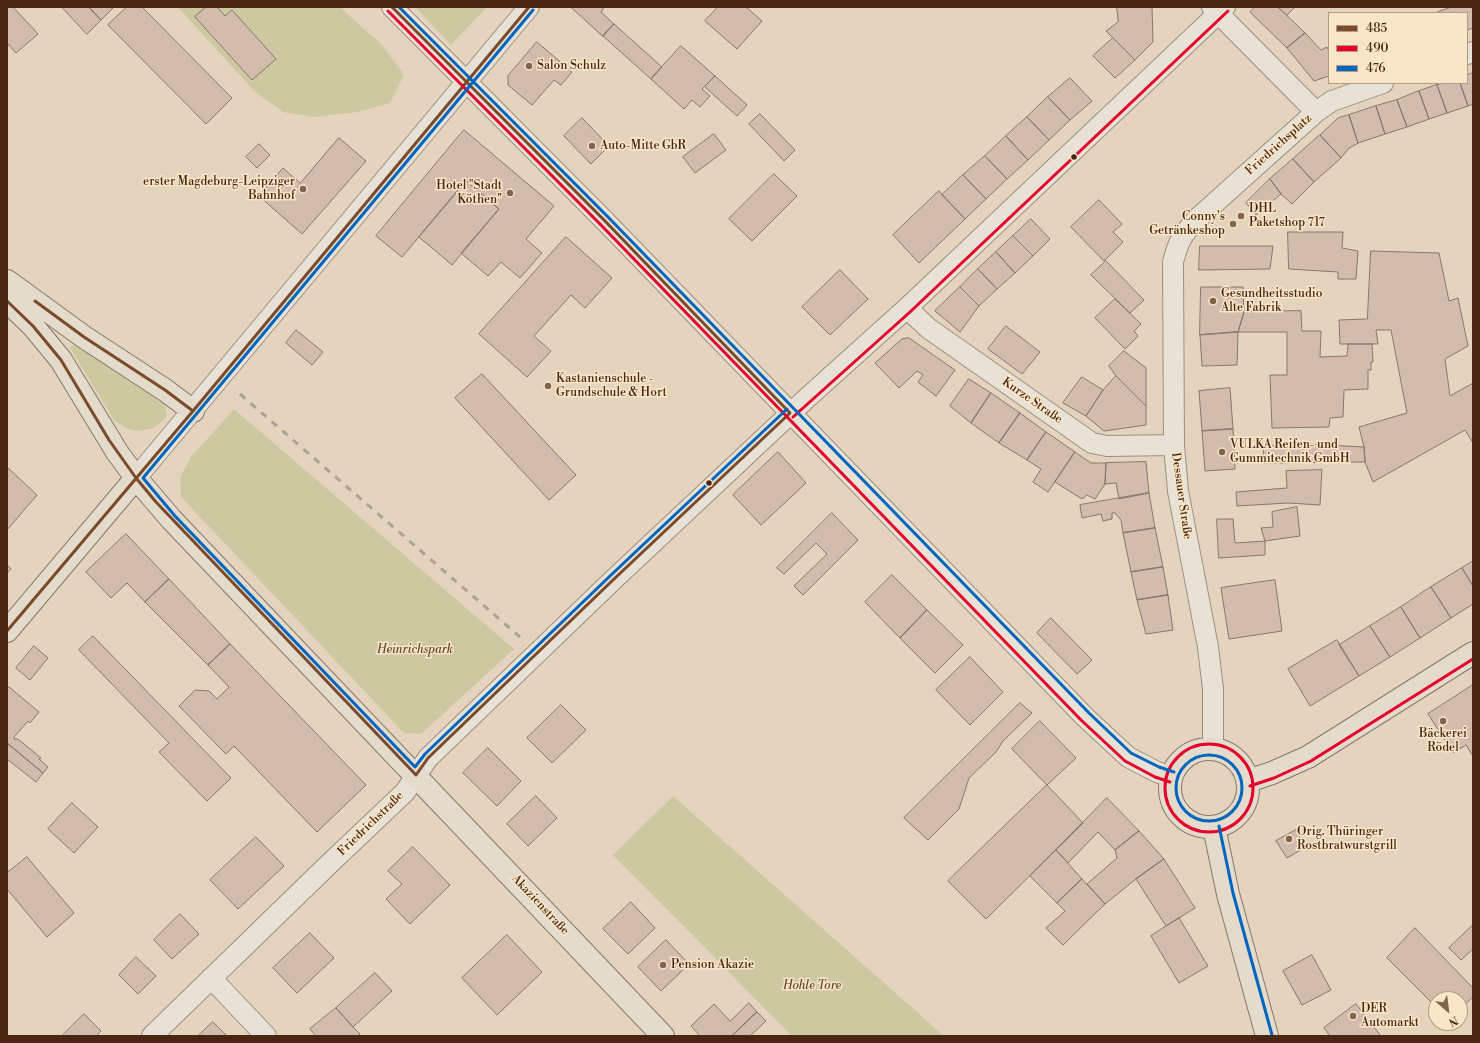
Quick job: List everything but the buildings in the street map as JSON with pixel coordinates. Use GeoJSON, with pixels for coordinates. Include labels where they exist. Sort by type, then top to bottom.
{"type":"FeatureCollection","features":[{"type":"Feature","properties":{"kind":"main road"},"geometry":{"type":"LineString","coordinates":[[7,281],[84,337],[193,410]]}},
{"type":"Feature","properties":{"kind":"main road","name":"Akazienstraße"},"geometry":{"type":"LineString","coordinates":[[7,301],[33,326],[61,360],[105,434],[136,478],[171,519],[663,1036]]}},
{"type":"Feature","properties":{"kind":"main road"},"geometry":{"type":"LineString","coordinates":[[7,631],[136,478]]}},
{"type":"Feature","properties":{"kind":"main road"},"geometry":{"type":"LineString","coordinates":[[1248,781],[1272,773],[1308,757],[1473,653]]}},
{"type":"Feature","properties":{"kind":"main road"},"geometry":{"type":"LineString","coordinates":[[1213,749],[1229,754],[1236,759],[1244,769],[1248,781],[1247,799],[1241,811],[1231,820],[1223,825],[1206,827],[1193,823],[1182,816],[1177,810],[1170,794],[1172,777],[1179,763],[1191,753],[1198,750],[1213,749]]}},
{"type":"Feature","properties":{"kind":"main road"},"geometry":{"type":"LineString","coordinates":[[1214,827],[1228,894],[1267,1036]]}},
{"type":"Feature","properties":{"kind":"street"},"geometry":{"type":"LineString","coordinates":[[392,7],[604,220],[1111,742],[1128,757],[1157,772],[1172,777]]}},
{"type":"Feature","properties":{"kind":"street"},"geometry":{"type":"LineString","coordinates":[[136,478],[529,7]]}},
{"type":"Feature","properties":{"kind":"street","name":"Friedrichsplatz"},"geometry":{"type":"LineString","coordinates":[[1178,242],[1198,218],[1316,112],[1219,9]]}},
{"type":"Feature","properties":{"kind":"street","name":"Friedrichstraße"},"geometry":{"type":"LineString","coordinates":[[152,1036],[405,792],[431,756],[613,580],[790,413],[907,308],[1219,9]]}},
{"type":"Feature","properties":{"kind":"street"},"geometry":{"type":"LineString","coordinates":[[1316,112],[1332,101],[1380,84]]}},
{"type":"Feature","properties":{"kind":"street","name":"Dessauer Straße"},"geometry":{"type":"LineString","coordinates":[[1178,242],[1173,262],[1172,284],[1174,445],[1178,491],[1208,647],[1213,689],[1213,749]]}},
{"type":"Feature","properties":{"kind":"street","name":"Kurze Straße"},"geometry":{"type":"LineString","coordinates":[[907,308],[928,328],[1092,443],[1107,446],[1174,445]]}},
{"type":"Feature","properties":{"kind":"street"},"geometry":{"type":"LineString","coordinates":[[211,978],[266,1036]]}},
{"type":"Feature","properties":{"kind":"green space"},"geometry":{"type":"Polygon","coordinates":[[[178,7],[340,7],[382,45],[404,75],[390,103],[358,112],[314,117],[283,112],[254,91],[178,7]]]}},
{"type":"Feature","properties":{"kind":"green space"},"geometry":{"type":"Polygon","coordinates":[[[415,7],[487,7],[451,45],[415,7]]]}},
{"type":"Feature","properties":{"kind":"green space"},"geometry":{"type":"Polygon","coordinates":[[[73,345],[79,346],[163,401],[167,416],[158,425],[150,429],[138,431],[128,429],[114,420],[70,348],[73,345]]]}},
{"type":"Feature","properties":{"kind":"green space","name":"Heinrichspark"},"geometry":{"type":"Polygon","coordinates":[[[234,409],[514,649],[421,734],[404,733],[181,497],[180,477],[191,457],[234,409]]]}},
{"type":"Feature","properties":{"kind":"green space","name":"Hohle Tore"},"geometry":{"type":"Polygon","coordinates":[[[673,796],[944,1036],[792,1036],[613,855],[673,796]]]}},
{"type":"Feature","properties":{"kind":"railway"},"geometry":{"type":"LineString","coordinates":[[240,394],[520,637]]}},
{"type":"Feature","properties":{"kind":"transit line","name":"485"},"geometry":{"type":"LineString","coordinates":[[7,301],[33,326],[61,360],[109,440],[136,478],[156,502],[416,775],[428,758],[613,580],[790,413],[604,220],[392,7]]}},
{"type":"Feature","properties":{"kind":"transit line","name":"476"},"geometry":{"type":"LineString","coordinates":[[399,7],[608,217],[1089,713],[1131,753],[1159,767],[1174,772]]}},
{"type":"Feature","properties":{"kind":"transit line","name":"485"},"geometry":{"type":"LineString","coordinates":[[7,631],[193,411],[529,7]]}},
{"type":"Feature","properties":{"kind":"transit line","name":"476"},"geometry":{"type":"LineString","coordinates":[[533,10],[143,478],[175,516],[415,767],[425,754],[610,576],[787,409]]}},
{"type":"Feature","properties":{"kind":"transit line","name":"490"},"geometry":{"type":"LineString","coordinates":[[388,11],[600,224],[1081,720],[1125,761],[1155,777],[1170,782]]}},
{"type":"Feature","properties":{"kind":"transit line","name":"490"},"geometry":{"type":"LineString","coordinates":[[793,417],[910,312],[1228,11]]}},
{"type":"Feature","properties":{"kind":"transit line","name":"485"},"geometry":{"type":"LineString","coordinates":[[35,301],[84,337],[165,390],[193,411]]}},
{"type":"Feature","properties":{"kind":"transit line","name":"490"},"geometry":{"type":"LineString","coordinates":[[1250,786],[1274,778],[1311,761],[1473,659]]}},
{"type":"Feature","properties":{"kind":"transit line","name":"490"},"geometry":{"type":"LineString","coordinates":[[1209,744],[1226,747],[1240,757],[1250,771],[1253,788],[1250,805],[1240,819],[1226,829],[1209,832],[1192,829],[1178,819],[1168,805],[1165,788],[1168,771],[1178,757],[1192,747],[1209,744]]}},
{"type":"Feature","properties":{"kind":"transit line","name":"476"},"geometry":{"type":"LineString","coordinates":[[1202,755],[1216,755],[1228,760],[1237,769],[1242,781],[1242,788],[1240,801],[1233,812],[1216,821],[1202,821],[1190,816],[1181,807],[1176,795],[1176,781],[1181,769],[1190,760],[1202,755]]}},
{"type":"Feature","properties":{"kind":"transit line","name":"476"},"geometry":{"type":"LineString","coordinates":[[1219,826],[1233,893],[1272,1035]]}},
{"type":"Feature","properties":{"kind":"place","name":"Salon Schulz"},"geometry":{"type":"Point","coordinates":[529,66]}},
{"type":"Feature","properties":{"kind":"place","name":"Auto-Mitte GbR"},"geometry":{"type":"Point","coordinates":[592,146]}},
{"type":"Feature","properties":{"kind":"place","name":"erster Magdeburg-Leipziger Bahnhof"},"geometry":{"type":"Point","coordinates":[303,189]}},
{"type":"Feature","properties":{"kind":"place","name":"Hotel \"Stadt Köthen\""},"geometry":{"type":"Point","coordinates":[510,193]}},
{"type":"Feature","properties":{"kind":"place","name":"DHL Paketshop 717"},"geometry":{"type":"Point","coordinates":[1241,216]}},
{"type":"Feature","properties":{"kind":"place","name":"Conny's Getränkeshop"},"geometry":{"type":"Point","coordinates":[1233,224]}},
{"type":"Feature","properties":{"kind":"place","name":"Gesundheitsstudio Alte Fabrik"},"geometry":{"type":"Point","coordinates":[1213,301]}},
{"type":"Feature","properties":{"kind":"place","name":"Kastanienschule - Grundschule & Hort"},"geometry":{"type":"Point","coordinates":[548,386]}},
{"type":"Feature","properties":{"kind":"place","name":"VULKA Reifen- und Gummitechnik GmbH"},"geometry":{"type":"Point","coordinates":[1222,452]}},
{"type":"Feature","properties":{"kind":"place","name":"Bäckerei Rödel"},"geometry":{"type":"Point","coordinates":[1443,721]}},
{"type":"Feature","properties":{"kind":"place","name":"Orig. Thüringer Rostbratwurstgrill"},"geometry":{"type":"Point","coordinates":[1289,839]}},
{"type":"Feature","properties":{"kind":"place","name":"Pension Akazie"},"geometry":{"type":"Point","coordinates":[663,965]}},
{"type":"Feature","properties":{"kind":"place","name":"DER Automarkt"},"geometry":{"type":"Point","coordinates":[1353,1016]}}]}
